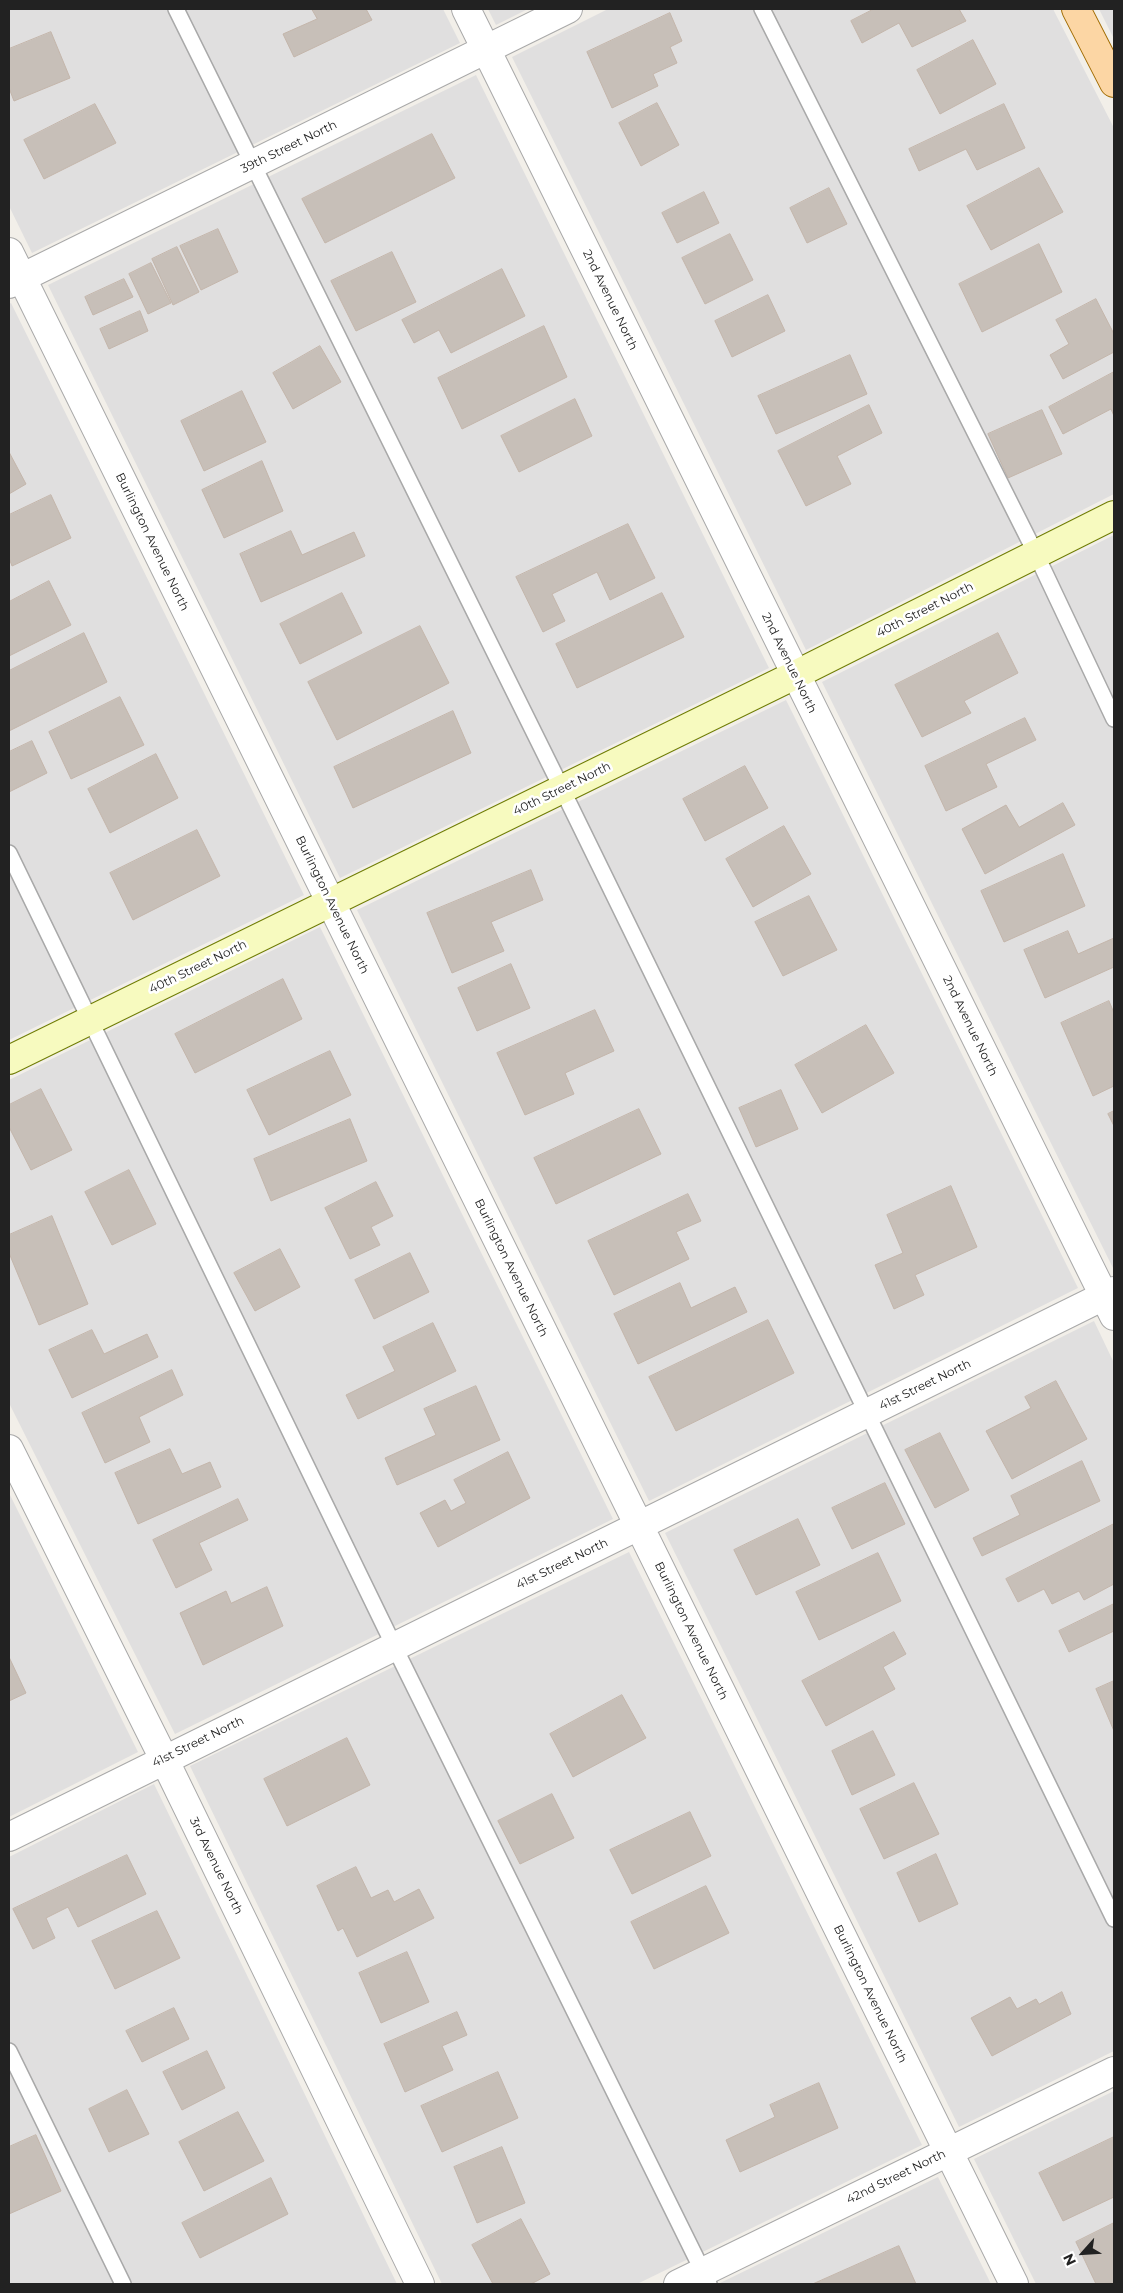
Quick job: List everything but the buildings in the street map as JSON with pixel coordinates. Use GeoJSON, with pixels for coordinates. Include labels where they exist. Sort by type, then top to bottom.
{"type":"FeatureCollection","features":[{"type":"Feature","properties":{"kind":"main road"},"geometry":{"type":"LineString","coordinates":[[1076,9],[1114,83]]}},
{"type":"Feature","properties":{"kind":"street","name":"2nd Avenue North"},"geometry":{"type":"LineString","coordinates":[[466,9],[795,675],[1111,1301]]}},
{"type":"Feature","properties":{"kind":"street","name":"39th Street North"},"geometry":{"type":"LineString","coordinates":[[15,281],[568,9]]}},
{"type":"Feature","properties":{"kind":"street","name":"Burlington Avenue North"},"geometry":{"type":"LineString","coordinates":[[9,252],[15,281],[330,902],[1014,2284]]}},
{"type":"Feature","properties":{"kind":"street","name":"40th Street North"},"geometry":{"type":"LineString","coordinates":[[9,1060],[562,790],[1114,515]]}},
{"type":"Feature","properties":{"kind":"street","name":"41st Street North"},"geometry":{"type":"LineString","coordinates":[[9,1837],[866,1414],[1111,1301]]}},
{"type":"Feature","properties":{"kind":"street","name":"3rd Avenue North"},"geometry":{"type":"LineString","coordinates":[[9,1449],[164,1759],[420,2284]]}},
{"type":"Feature","properties":{"kind":"street","name":"42nd Street North"},"geometry":{"type":"LineString","coordinates":[[678,2284],[706,2278],[948,2152],[1114,2071]]}},
{"type":"Feature","properties":{"kind":"lane"},"geometry":{"type":"LineString","coordinates":[[176,9],[562,790],[1114,1919]]}},
{"type":"Feature","properties":{"kind":"lane"},"geometry":{"type":"LineString","coordinates":[[762,9],[1036,554],[1114,720]]}},
{"type":"Feature","properties":{"kind":"lane"},"geometry":{"type":"LineString","coordinates":[[9,853],[394,1646],[706,2278]]}},
{"type":"Feature","properties":{"kind":"lane"},"geometry":{"type":"LineString","coordinates":[[9,2051],[123,2284]]}},
{"type":"Feature","properties":{"kind":"shaded area"},"geometry":{"type":"Polygon","coordinates":[[[9,9],[443,9],[460,43],[32,253],[9,206],[9,9]]]}},
{"type":"Feature","properties":{"kind":"shaded area"},"geometry":{"type":"Polygon","coordinates":[[[488,9],[528,9],[496,25],[488,9]]]}},
{"type":"Feature","properties":{"kind":"shaded area"},"geometry":{"type":"Polygon","coordinates":[[[608,9],[1053,9],[1114,128],[1114,494],[806,650],[512,57],[608,9]]]}},
{"type":"Feature","properties":{"kind":"shaded area"},"geometry":{"type":"Polygon","coordinates":[[[1099,9],[1114,9],[1114,39],[1099,9]]]}},
{"type":"Feature","properties":{"kind":"shaded area"},"geometry":{"type":"Polygon","coordinates":[[[476,75],[769,668],[340,878],[48,285],[476,75]]]}},
{"type":"Feature","properties":{"kind":"shaded area"},"geometry":{"type":"Polygon","coordinates":[[[11,303],[304,895],[9,1040],[9,304],[11,303]]]}},
{"type":"Feature","properties":{"kind":"shaded area"},"geometry":{"type":"Polygon","coordinates":[[[1114,535],[1114,1270],[822,682],[1114,535]]]}},
{"type":"Feature","properties":{"kind":"shaded area"},"geometry":{"type":"Polygon","coordinates":[[[786,700],[1078,1288],[649,1501],[357,910],[786,700]]]}},
{"type":"Feature","properties":{"kind":"shaded area"},"geometry":{"type":"Polygon","coordinates":[[[320,927],[613,1519],[175,1734],[9,1403],[9,1080],[320,927]]]}},
{"type":"Feature","properties":{"kind":"shaded area"},"geometry":{"type":"Polygon","coordinates":[[[1094,1321],[1114,1363],[1114,2051],[959,2127],[665,1533],[1094,1321]]]}},
{"type":"Feature","properties":{"kind":"shaded area"},"geometry":{"type":"Polygon","coordinates":[[[9,1493],[138,1752],[9,1817],[9,1493]]]}},
{"type":"Feature","properties":{"kind":"shaded area"},"geometry":{"type":"Polygon","coordinates":[[[629,1552],[922,2145],[637,2284],[442,2284],[190,1766],[629,1552]]]}},
{"type":"Feature","properties":{"kind":"shaded area"},"geometry":{"type":"Polygon","coordinates":[[[154,1784],[397,2284],[9,2284],[9,1857],[154,1784]]]}},
{"type":"Feature","properties":{"kind":"shaded area"},"geometry":{"type":"Polygon","coordinates":[[[1114,2091],[1114,2284],[1036,2284],[974,2159],[1114,2091]]]}},
{"type":"Feature","properties":{"kind":"shaded area"},"geometry":{"type":"Polygon","coordinates":[[[938,2177],[991,2284],[718,2284],[938,2177]]]}}]}
